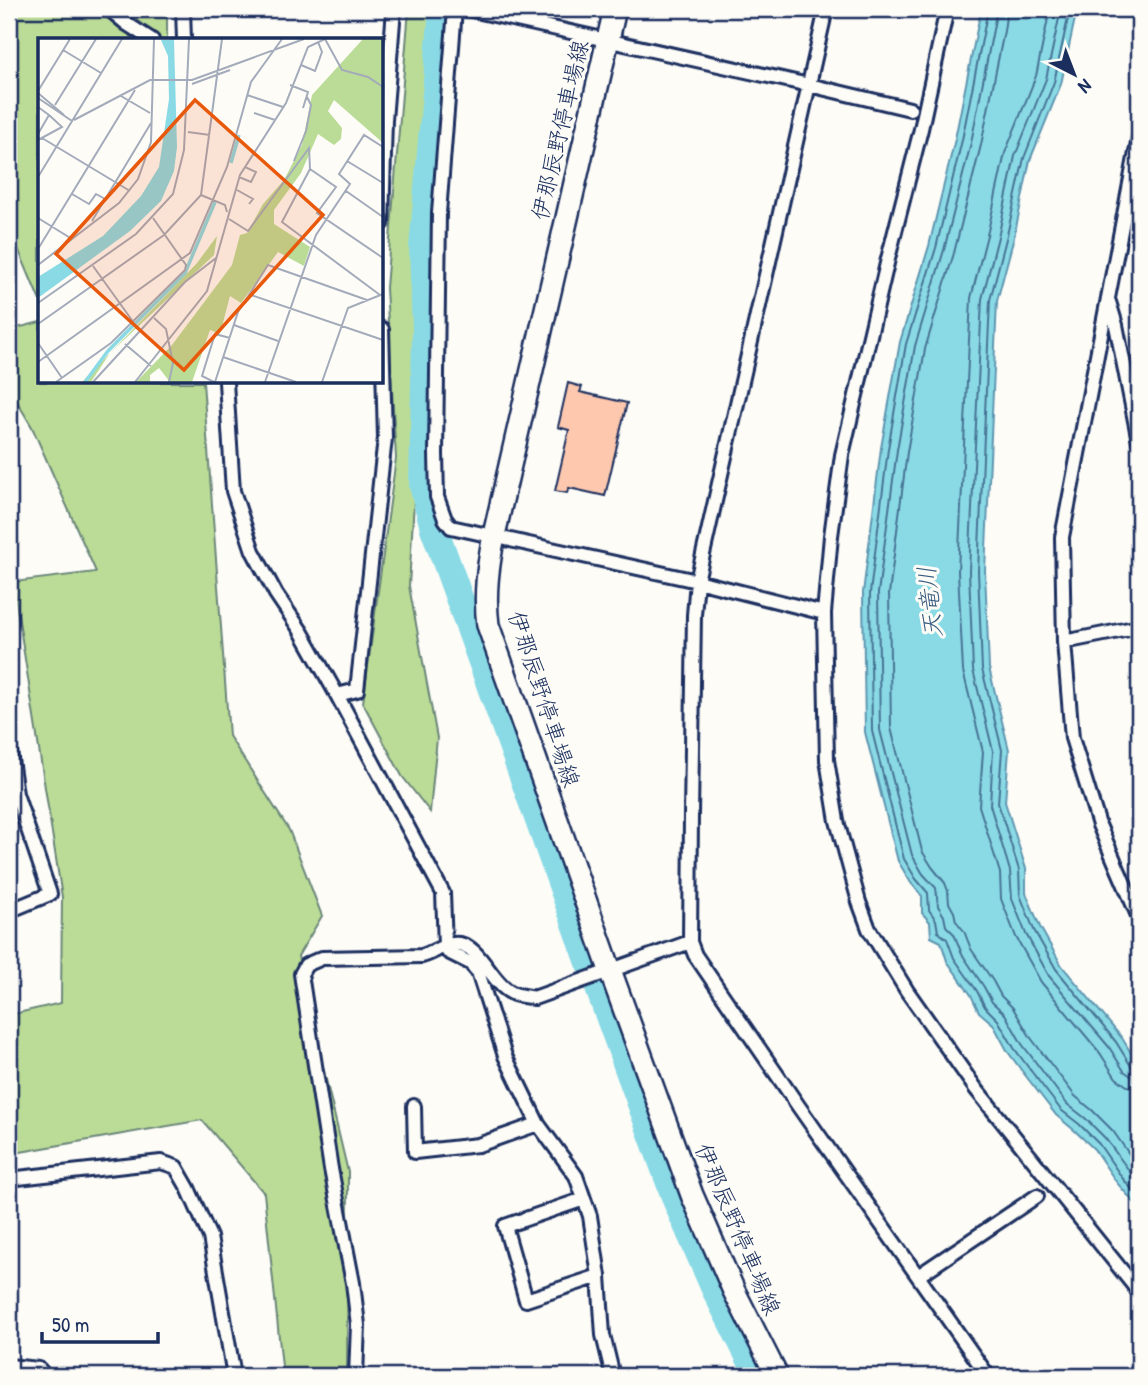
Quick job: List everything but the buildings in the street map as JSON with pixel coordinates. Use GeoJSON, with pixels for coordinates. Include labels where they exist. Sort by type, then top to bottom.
{"type":"FeatureCollection","features":[{"type":"Feature","properties":{"kind":"main road","name":"伊那辰野停車場線"},"geometry":{"type":"LineString","coordinates":[[615,9],[494,535],[487,571],[488,625],[692,1195],[734,1291],[777,1376]]}},
{"type":"Feature","properties":{"kind":"street"},"geometry":{"type":"LineString","coordinates":[[109,9],[149,38]]}},
{"type":"Feature","properties":{"kind":"street"},"geometry":{"type":"LineString","coordinates":[[183,9],[184,38]]}},
{"type":"Feature","properties":{"kind":"street"},"geometry":{"type":"LineString","coordinates":[[383,120],[394,9]]}},
{"type":"Feature","properties":{"kind":"street"},"geometry":{"type":"LineString","coordinates":[[455,9],[439,213],[436,454],[437,497],[445,519],[452,527],[697,581],[824,613]]}},
{"type":"Feature","properties":{"kind":"street"},"geometry":{"type":"LineString","coordinates":[[467,9],[910,109]]}},
{"type":"Feature","properties":{"kind":"street"},"geometry":{"type":"LineString","coordinates":[[826,9],[697,581],[693,668],[690,942],[695,955],[799,1107],[988,1376]]}},
{"type":"Feature","properties":{"kind":"street"},"geometry":{"type":"LineString","coordinates":[[947,9],[921,129],[842,455],[824,613],[827,760],[837,821],[869,929],[906,991],[976,1089],[1139,1292]]}},
{"type":"Feature","properties":{"kind":"street"},"geometry":{"type":"LineString","coordinates":[[1138,145],[1062,537],[1063,642],[1073,738],[1099,825],[1139,918]]}},
{"type":"Feature","properties":{"kind":"street"},"geometry":{"type":"LineString","coordinates":[[1108,298],[1116,325],[1139,442]]}},
{"type":"Feature","properties":{"kind":"street"},"geometry":{"type":"LineString","coordinates":[[337,695],[357,690],[385,438],[383,365]]}},
{"type":"Feature","properties":{"kind":"street"},"geometry":{"type":"LineString","coordinates":[[226,383],[233,491],[253,551],[337,695],[443,893],[445,946],[449,952],[470,963],[478,972],[505,1056],[538,1124],[576,1176],[590,1216],[599,1276],[603,1335],[613,1376]]}},
{"type":"Feature","properties":{"kind":"street"},"geometry":{"type":"LineString","coordinates":[[1063,642],[1139,627]]}},
{"type":"Feature","properties":{"kind":"street"},"geometry":{"type":"LineString","coordinates":[[9,745],[16,794],[50,894],[9,911]]}},
{"type":"Feature","properties":{"kind":"street"},"geometry":{"type":"LineString","coordinates":[[356,1376],[358,1325],[353,1283],[331,1169],[301,974],[306,965],[322,958],[422,956],[458,943],[481,959],[500,985],[513,994],[534,998],[690,942]]}},
{"type":"Feature","properties":{"kind":"street"},"geometry":{"type":"LineString","coordinates":[[414,1106],[415,1152],[478,1145],[538,1124]]}},
{"type":"Feature","properties":{"kind":"street"},"geometry":{"type":"LineString","coordinates":[[9,1179],[161,1162],[176,1167],[210,1237],[234,1376]]}},
{"type":"Feature","properties":{"kind":"street"},"geometry":{"type":"LineString","coordinates":[[918,1276],[1037,1196]]}},
{"type":"Feature","properties":{"kind":"street"},"geometry":{"type":"LineString","coordinates":[[584,1199],[505,1226],[526,1300],[599,1276]]}},
{"type":"Feature","properties":{"kind":"street"},"geometry":{"type":"LineString","coordinates":[[9,1366],[39,1369],[45,1376]]}},
{"type":"Feature","properties":{"kind":"green space"},"geometry":{"type":"Polygon","coordinates":[[[9,9],[167,9],[167,38],[38,38],[38,296],[9,227],[9,9]]]}},
{"type":"Feature","properties":{"kind":"green space"},"geometry":{"type":"Polygon","coordinates":[[[409,9],[436,9],[416,242],[420,397],[409,586],[437,738],[430,812],[402,776],[363,703],[396,458],[386,288],[409,9]]]}},
{"type":"Feature","properties":{"kind":"green space"},"geometry":{"type":"Polygon","coordinates":[[[38,323],[38,383],[203,383],[229,736],[289,830],[322,916],[298,956],[348,1172],[347,1376],[283,1376],[264,1193],[202,1120],[9,1154],[9,1015],[61,1003],[62,897],[13,582],[96,572],[32,427],[9,388],[9,330],[38,323]]]}},
{"type":"Feature","properties":{"kind":"water","name":"天竜川"},"geometry":{"type":"Polygon","coordinates":[[[981,9],[1077,9],[1061,84],[1030,160],[997,301],[985,571],[989,668],[1009,750],[1005,802],[1026,869],[1026,893],[1040,927],[1062,966],[1122,1038],[1139,1066],[1139,1208],[1117,1183],[1094,1149],[1056,1115],[1022,1071],[993,1024],[979,1012],[971,995],[947,961],[941,942],[931,937],[930,922],[922,913],[922,896],[898,861],[865,732],[863,593],[881,448],[900,342],[929,246],[955,139],[981,9]]]}},
{"type":"Feature","properties":{"kind":"waterway"},"geometry":{"type":"LineString","coordinates":[[443,9],[423,248],[426,330],[423,485],[434,528],[593,971]]}},
{"type":"Feature","properties":{"kind":"waterway"},"geometry":{"type":"LineString","coordinates":[[596,980],[677,1202],[715,1289],[759,1376]]}}]}
